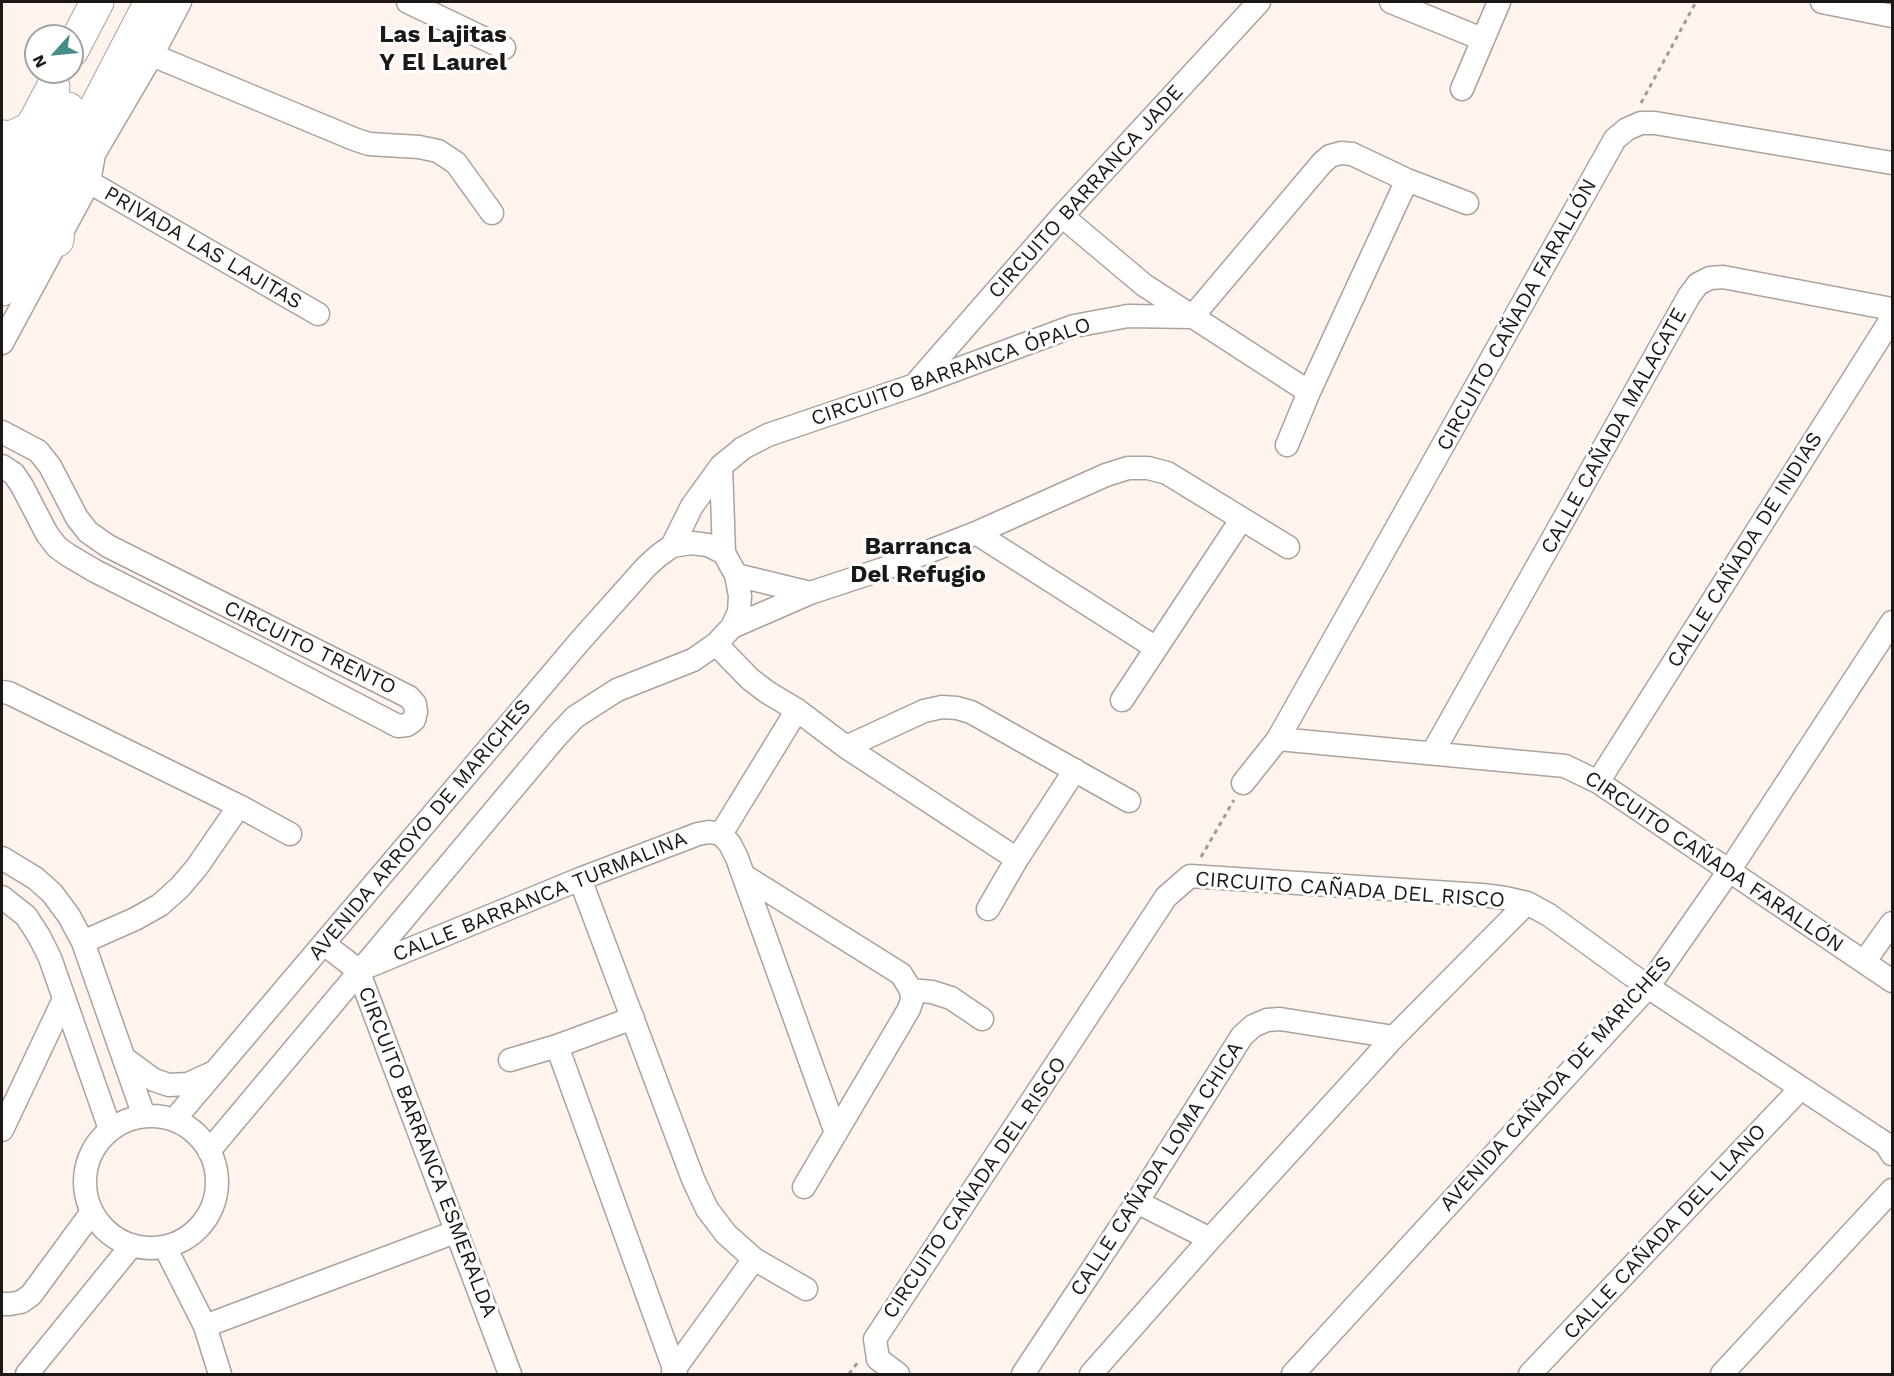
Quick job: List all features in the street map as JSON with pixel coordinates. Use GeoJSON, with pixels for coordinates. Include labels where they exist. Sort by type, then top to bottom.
{"type":"FeatureCollection","features":[{"type":"Feature","properties":{"kind":"main road"},"geometry":{"type":"LineString","coordinates":[[84,27],[97,2]]}},
{"type":"Feature","properties":{"kind":"main road"},"geometry":{"type":"LineString","coordinates":[[2,289],[56,148],[126,2]]}},
{"type":"Feature","properties":{"kind":"main road"},"geometry":{"type":"LineString","coordinates":[[2,234],[151,2]]}},
{"type":"Feature","properties":{"kind":"main road"},"geometry":{"type":"LineString","coordinates":[[55,84],[44,112],[47,125],[56,148],[84,167],[85,176],[58,222],[57,240]]}},
{"type":"Feature","properties":{"kind":"main road"},"geometry":{"type":"LineString","coordinates":[[2,137],[11,138],[30,129],[55,84]]}},
{"type":"Feature","properties":{"kind":"street"},"geometry":{"type":"LineString","coordinates":[[2,343],[89,182],[94,154],[180,2]]}},
{"type":"Feature","properties":{"kind":"street"},"geometry":{"type":"LineString","coordinates":[[408,2],[504,48]]}},
{"type":"Feature","properties":{"kind":"street","name":"CIRCUITO BARRANCA JADE"},"geometry":{"type":"LineString","coordinates":[[915,385],[1062,216],[1259,2]]}},
{"type":"Feature","properties":{"kind":"street"},"geometry":{"type":"LineString","coordinates":[[1391,2],[1482,39]]}},
{"type":"Feature","properties":{"kind":"street"},"geometry":{"type":"LineString","coordinates":[[1462,89],[1499,2]]}},
{"type":"Feature","properties":{"kind":"street"},"geometry":{"type":"LineString","coordinates":[[1822,2],[1893,16]]}},
{"type":"Feature","properties":{"kind":"street"},"geometry":{"type":"LineString","coordinates":[[152,55],[354,140],[369,144],[419,147],[438,152],[456,162],[492,213]]}},
{"type":"Feature","properties":{"kind":"street"},"geometry":{"type":"LineString","coordinates":[[1627,129],[1641,123],[1655,123],[1893,163]]}},
{"type":"Feature","properties":{"kind":"street","name":"CIRCUITO CAÑADA FARALLÓN"},"geometry":{"type":"LineString","coordinates":[[1243,783],[1278,739],[1610,150],[1627,129]]}},
{"type":"Feature","properties":{"kind":"street"},"geometry":{"type":"LineString","coordinates":[[2,137],[56,148]]}},
{"type":"Feature","properties":{"kind":"street"},"geometry":{"type":"LineString","coordinates":[[2,137],[13,149],[17,166],[2,198]]}},
{"type":"Feature","properties":{"kind":"street"},"geometry":{"type":"LineString","coordinates":[[1192,317],[1330,156],[1341,153],[1353,154],[1407,180],[1467,203]]}},
{"type":"Feature","properties":{"kind":"street"},"geometry":{"type":"LineString","coordinates":[[1287,445],[1309,392],[1407,180]]}},
{"type":"Feature","properties":{"kind":"street","name":"PRIVADA LAS LAJITAS"},"geometry":{"type":"LineString","coordinates":[[89,182],[318,314]]}},
{"type":"Feature","properties":{"kind":"street"},"geometry":{"type":"LineString","coordinates":[[1062,216],[1144,285],[1309,392]]}},
{"type":"Feature","properties":{"kind":"street","name":"CALLE CAÑADA MALACATE"},"geometry":{"type":"LineString","coordinates":[[1433,752],[1698,284],[1710,278],[1723,277],[1893,309]]}},
{"type":"Feature","properties":{"kind":"street"},"geometry":{"type":"LineString","coordinates":[[1128,316],[1144,285]]}},
{"type":"Feature","properties":{"kind":"street","name":"CIRCUITO BARRANCA ÓPALO"},"geometry":{"type":"LineString","coordinates":[[672,546],[692,506],[721,466],[743,448],[768,435],[915,385],[1074,326],[1128,316],[1192,317]]}},
{"type":"Feature","properties":{"kind":"street","name":"CALLE CAÑADA DE INDIAS"},"geometry":{"type":"LineString","coordinates":[[1598,782],[1893,318]]}},
{"type":"Feature","properties":{"kind":"street","name":"CIRCUITO TRENTO"},"geometry":{"type":"LineString","coordinates":[[2,432],[38,452],[50,466],[77,518],[88,532],[108,546],[409,697],[415,704],[414,720],[407,725],[398,726],[95,571],[57,547],[47,534],[14,474],[2,466]]}},
{"type":"Feature","properties":{"kind":"street"},"geometry":{"type":"LineString","coordinates":[[721,466],[724,553],[736,575],[740,596],[739,612],[732,627]]}},
{"type":"Feature","properties":{"kind":"street"},"geometry":{"type":"LineString","coordinates":[[732,627],[810,593],[892,566],[976,533],[1106,475],[1128,468],[1148,468],[1167,473],[1288,547]]}},
{"type":"Feature","properties":{"kind":"street"},"geometry":{"type":"LineString","coordinates":[[36,513],[66,495]]}},
{"type":"Feature","properties":{"kind":"street"},"geometry":{"type":"LineString","coordinates":[[1122,700],[1241,520]]}},
{"type":"Feature","properties":{"kind":"street"},"geometry":{"type":"LineString","coordinates":[[976,533],[1156,648]]}},
{"type":"Feature","properties":{"kind":"street"},"geometry":{"type":"LineString","coordinates":[[672,546],[692,543],[708,544],[724,553]]}},
{"type":"Feature","properties":{"kind":"street"},"geometry":{"type":"LineString","coordinates":[[95,571],[108,546]]}},
{"type":"Feature","properties":{"kind":"street","name":"AVENIDA ARROYO DE MARICHES"},"geometry":{"type":"LineString","coordinates":[[174,1120],[580,641],[646,567],[672,546]]}},
{"type":"Feature","properties":{"kind":"street"},"geometry":{"type":"LineString","coordinates":[[736,575],[810,593]]}},
{"type":"Feature","properties":{"kind":"street","name":"AVENIDA CAÑADA DE MARICHES"},"geometry":{"type":"LineString","coordinates":[[1293,1374],[1647,987],[1729,871],[1893,622]]}},
{"type":"Feature","properties":{"kind":"street","name":"AVENIDA ARROYO DE MARICHES"},"geometry":{"type":"LineString","coordinates":[[209,1150],[358,970],[556,736],[575,717],[617,690],[693,660],[716,644],[732,627]]}},
{"type":"Feature","properties":{"kind":"street"},"geometry":{"type":"LineString","coordinates":[[258,653],[271,629]]}},
{"type":"Feature","properties":{"kind":"street"},"geometry":{"type":"LineString","coordinates":[[716,644],[750,679],[797,710],[846,747],[1017,859]]}},
{"type":"Feature","properties":{"kind":"street"},"geometry":{"type":"LineString","coordinates":[[2,692],[9,693],[239,806],[290,834]]}},
{"type":"Feature","properties":{"kind":"street"},"geometry":{"type":"LineString","coordinates":[[846,747],[924,711],[942,707],[957,708],[971,712],[1128,801]]}},
{"type":"Feature","properties":{"kind":"street"},"geometry":{"type":"LineString","coordinates":[[797,710],[721,834],[730,844],[743,875],[836,1133]]}},
{"type":"Feature","properties":{"kind":"street","name":"CIRCUITO CAÑADA FARALLÓN"},"geometry":{"type":"LineString","coordinates":[[1278,739],[1556,764],[1581,772],[1893,981]]}},
{"type":"Feature","properties":{"kind":"street"},"geometry":{"type":"LineString","coordinates":[[988,909],[1017,859],[1075,770]]}},
{"type":"Feature","properties":{"kind":"street"},"geometry":{"type":"LineString","coordinates":[[83,942],[135,919],[166,899],[197,867],[239,806]]}},
{"type":"Feature","properties":{"kind":"street","name":"CALLE BARRANCA TURMALINA"},"geometry":{"type":"LineString","coordinates":[[358,970],[580,879],[698,834],[709,831],[721,834]]}},
{"type":"Feature","properties":{"kind":"street"},"geometry":{"type":"LineString","coordinates":[[2,858],[35,878],[52,893],[69,916],[83,942],[144,1116]]}},
{"type":"Feature","properties":{"kind":"street"},"geometry":{"type":"LineString","coordinates":[[743,875],[901,974],[911,990],[912,1000],[909,1010],[804,1187]]}},
{"type":"Feature","properties":{"kind":"street","name":"CIRCUITO CAÑADA DEL RISCO"},"geometry":{"type":"LineString","coordinates":[[898,1374],[878,1359],[875,1339],[1166,897],[1190,876],[1482,896],[1527,903],[1549,915],[1647,987],[1886,1144],[1893,1154]]}},
{"type":"Feature","properties":{"kind":"street"},"geometry":{"type":"LineString","coordinates":[[580,879],[693,1179],[707,1209],[726,1234],[754,1258],[806,1289]]}},
{"type":"Feature","properties":{"kind":"street"},"geometry":{"type":"LineString","coordinates":[[2,897],[26,916],[50,958],[110,1129]]}},
{"type":"Feature","properties":{"kind":"street"},"geometry":{"type":"LineString","coordinates":[[1091,1374],[1394,1037],[1527,903]]}},
{"type":"Feature","properties":{"kind":"street"},"geometry":{"type":"LineString","coordinates":[[1864,962],[1893,923]]}},
{"type":"Feature","properties":{"kind":"street","name":"CIRCUITO BARRANCA ESMERALDA"},"geometry":{"type":"LineString","coordinates":[[324,944],[358,970],[510,1374]]}},
{"type":"Feature","properties":{"kind":"street"},"geometry":{"type":"LineString","coordinates":[[911,990],[932,992],[951,998],[982,1019]]}},
{"type":"Feature","properties":{"kind":"street"},"geometry":{"type":"LineString","coordinates":[[2,1130],[64,999]]}},
{"type":"Feature","properties":{"kind":"street"},"geometry":{"type":"LineString","coordinates":[[510,1060],[557,1046],[633,1018]]}},
{"type":"Feature","properties":{"kind":"street","name":"CALLE CAÑADA LOMA CHICA"},"geometry":{"type":"LineString","coordinates":[[1023,1374],[1137,1202],[1242,1036],[1252,1026],[1267,1020],[1280,1019],[1394,1037]]}},
{"type":"Feature","properties":{"kind":"street"},"geometry":{"type":"LineString","coordinates":[[557,1046],[675,1372]]}},
{"type":"Feature","properties":{"kind":"street"},"geometry":{"type":"LineString","coordinates":[[124,1058],[154,1080],[169,1085],[188,1084],[213,1073]]}},
{"type":"Feature","properties":{"kind":"street","name":"CALLE CAÑADA DEL LLANO"},"geometry":{"type":"LineString","coordinates":[[1530,1374],[1800,1089]]}},
{"type":"Feature","properties":{"kind":"street"},"geometry":{"type":"LineString","coordinates":[[144,1116],[159,1116],[174,1120],[188,1127],[209,1150],[216,1170],[216,1190],[211,1209],[200,1227],[184,1239],[165,1247],[148,1248],[132,1245],[116,1238],[102,1227],[92,1212],[85,1190],[86,1167],[95,1146],[110,1129],[126,1120],[144,1116]]}},
{"type":"Feature","properties":{"kind":"street"},"geometry":{"type":"LineString","coordinates":[[1722,1374],[1893,1190]]}},
{"type":"Feature","properties":{"kind":"street"},"geometry":{"type":"LineString","coordinates":[[1137,1202],[1210,1239]]}},
{"type":"Feature","properties":{"kind":"street"},"geometry":{"type":"LineString","coordinates":[[2,1304],[21,1302],[31,1295],[92,1212]]}},
{"type":"Feature","properties":{"kind":"street"},"geometry":{"type":"LineString","coordinates":[[205,1326],[455,1232]]}},
{"type":"Feature","properties":{"kind":"street"},"geometry":{"type":"LineString","coordinates":[[36,1370],[132,1245]]}},
{"type":"Feature","properties":{"kind":"street"},"geometry":{"type":"LineString","coordinates":[[165,1247],[205,1326],[220,1374]]}},
{"type":"Feature","properties":{"kind":"street"},"geometry":{"type":"LineString","coordinates":[[675,1372],[754,1258]]}},
{"type":"Feature","properties":{"kind":"path"},"geometry":{"type":"LineString","coordinates":[[1627,129],[1696,2]]}},
{"type":"Feature","properties":{"kind":"path"},"geometry":{"type":"LineString","coordinates":[[1190,876],[1243,783]]}},
{"type":"Feature","properties":{"kind":"district","name":"Las Lajitas Y El Laurel"},"geometry":{"type":"Point","coordinates":[443,49]}},
{"type":"Feature","properties":{"kind":"district","name":"Barranca Del Refugio"},"geometry":{"type":"Point","coordinates":[918,561]}}]}
